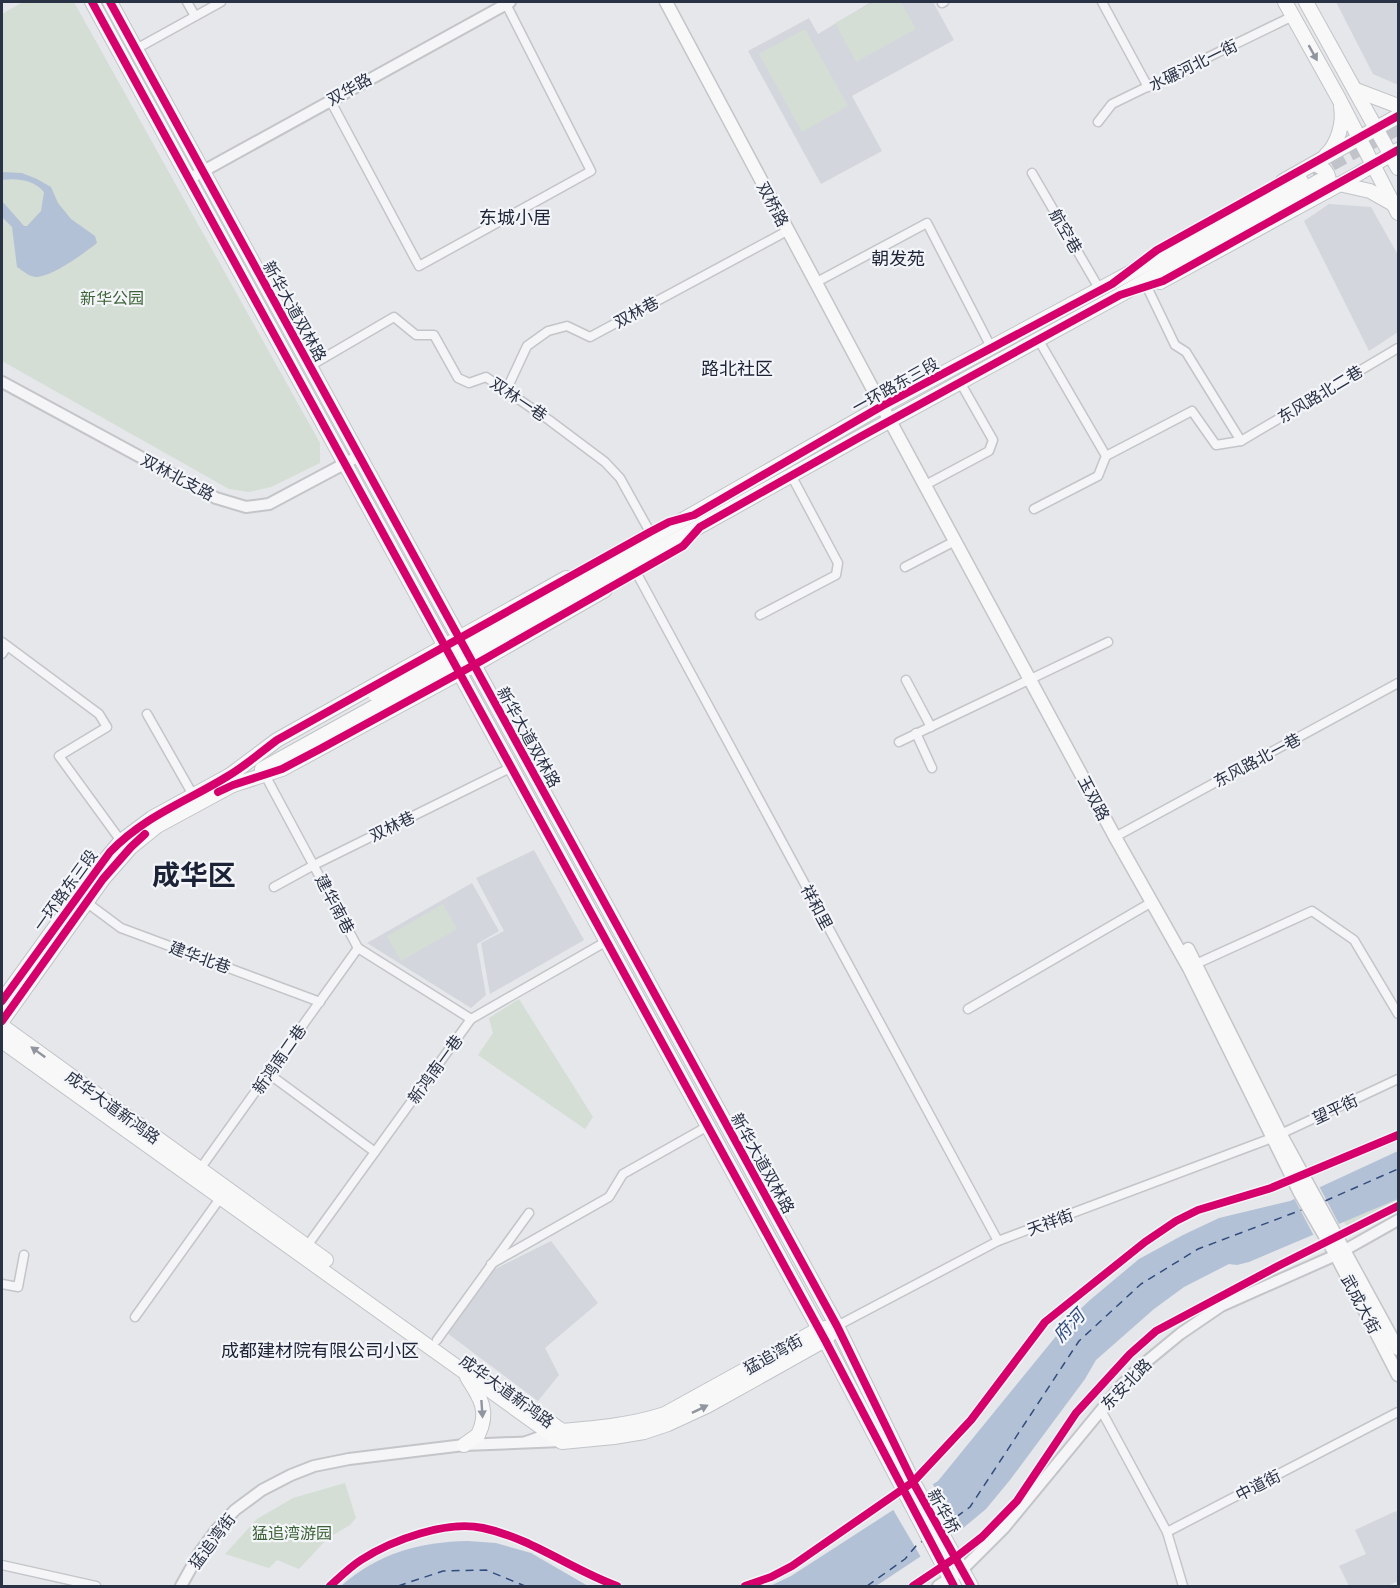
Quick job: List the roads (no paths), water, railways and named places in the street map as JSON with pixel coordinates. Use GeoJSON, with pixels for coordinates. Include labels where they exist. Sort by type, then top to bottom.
{"type":"FeatureCollection","features":[{"type":"Feature","properties":{"kind":"main road","name":"新华大道双林路"},"geometry":{"type":"LineString","coordinates":[[92,2],[822,1334],[912,1493]]}},
{"type":"Feature","properties":{"kind":"main road","name":"新华大道双林路"},"geometry":{"type":"LineString","coordinates":[[110,2],[837,1326],[912,1493]]}},
{"type":"Feature","properties":{"kind":"main road","name":"双桥路"},"geometry":{"type":"LineString","coordinates":[[669,2],[787,231],[819,282]]}},
{"type":"Feature","properties":{"kind":"main road","name":"双桥路"},"geometry":{"type":"LineString","coordinates":[[669,2],[885,405]]}},
{"type":"Feature","properties":{"kind":"main road"},"geometry":{"type":"LineString","coordinates":[[1285,2],[1396,208]]}},
{"type":"Feature","properties":{"kind":"main road"},"geometry":{"type":"LineString","coordinates":[[1306,2],[1376,129],[1395,152],[1398,168]]}},
{"type":"Feature","properties":{"kind":"main road"},"geometry":{"type":"LineString","coordinates":[[1356,90],[1398,106]]}},
{"type":"Feature","properties":{"kind":"main road"},"geometry":{"type":"LineString","coordinates":[[1111,289],[1322,176],[1338,136],[1342,113],[1339,99]]}},
{"type":"Feature","properties":{"kind":"main road"},"geometry":{"type":"LineString","coordinates":[[1111,289],[1146,287],[1163,281],[1322,176],[1360,139],[1398,116]]}},
{"type":"Feature","properties":{"kind":"main road"},"geometry":{"type":"LineString","coordinates":[[1111,289],[1150,254],[1322,176],[1374,165],[1395,152]]}},
{"type":"Feature","properties":{"kind":"main road"},"geometry":{"type":"LineString","coordinates":[[1322,176],[1370,191],[1396,208]]}},
{"type":"Feature","properties":{"kind":"main road","name":"一环路东三段"},"geometry":{"type":"LineString","coordinates":[[697,521],[791,475],[1038,339],[1111,289]]}},
{"type":"Feature","properties":{"kind":"main road","name":"一环路东三段"},"geometry":{"type":"LineString","coordinates":[[697,521],[885,405],[992,347],[1111,289]]}},
{"type":"Feature","properties":{"kind":"main road","name":"玉双路"},"geometry":{"type":"LineString","coordinates":[[885,405],[932,482],[1305,1189]]}},
{"type":"Feature","properties":{"kind":"main road","name":"玉双路"},"geometry":{"type":"LineString","coordinates":[[893,418],[955,541],[1034,678]]}},
{"type":"Feature","properties":{"kind":"main road"},"geometry":{"type":"LineString","coordinates":[[231,780],[277,740],[459,637],[669,522],[697,521]]}},
{"type":"Feature","properties":{"kind":"main road"},"geometry":{"type":"LineString","coordinates":[[231,780],[265,775],[292,764],[474,665],[683,546],[697,521]]}},
{"type":"Feature","properties":{"kind":"main road"},"geometry":{"type":"LineString","coordinates":[[231,780],[697,521]]}},
{"type":"Feature","properties":{"kind":"main road","name":"一环路东三段"},"geometry":{"type":"LineString","coordinates":[[2,1001],[94,873],[121,841],[152,818],[192,795],[231,780]]}},
{"type":"Feature","properties":{"kind":"main road","name":"一环路东三段"},"geometry":{"type":"LineString","coordinates":[[2,1021],[118,860],[146,834],[231,780]]}},
{"type":"Feature","properties":{"kind":"main road","name":"玉双路"},"geometry":{"type":"LineString","coordinates":[[1118,835],[1196,964],[1277,1136]]}},
{"type":"Feature","properties":{"kind":"main road","name":"成华大道新鸿路"},"geometry":{"type":"LineString","coordinates":[[2,1026],[437,1340],[558,1435]]}},
{"type":"Feature","properties":{"kind":"main road","name":"成华大道新鸿路"},"geometry":{"type":"LineString","coordinates":[[2,1041],[463,1370],[558,1435]]}},
{"type":"Feature","properties":{"kind":"main road","name":"武成大街"},"geometry":{"type":"LineString","coordinates":[[1305,1189],[1327,1231],[1398,1349]]}},
{"type":"Feature","properties":{"kind":"main road","name":"武成大街"},"geometry":{"type":"LineString","coordinates":[[1340,1252],[1398,1375]]}},
{"type":"Feature","properties":{"kind":"main road","name":"猛追湾街"},"geometry":{"type":"LineString","coordinates":[[558,1435],[640,1422],[665,1414],[837,1326]]}},
{"type":"Feature","properties":{"kind":"main road"},"geometry":{"type":"LineString","coordinates":[[463,1370],[482,1400],[484,1411],[478,1436],[464,1445]]}},
{"type":"Feature","properties":{"kind":"main road","name":"新华桥"},"geometry":{"type":"LineString","coordinates":[[912,1493],[948,1546],[971,1587]]}},
{"type":"Feature","properties":{"kind":"main road","name":"新华桥"},"geometry":{"type":"LineString","coordinates":[[912,1493],[947,1584]]}},
{"type":"Feature","properties":{"kind":"street"},"geometry":{"type":"LineString","coordinates":[[187,2],[195,16]]}},
{"type":"Feature","properties":{"kind":"street"},"geometry":{"type":"LineString","coordinates":[[136,49],[221,2]]}},
{"type":"Feature","properties":{"kind":"street"},"geometry":{"type":"LineString","coordinates":[[1102,2],[1148,87]]}},
{"type":"Feature","properties":{"kind":"street","name":"双华路"},"geometry":{"type":"LineString","coordinates":[[189,178],[508,3]]}},
{"type":"Feature","properties":{"kind":"street"},"geometry":{"type":"LineString","coordinates":[[330,100],[419,266],[429,261],[591,171],[508,3]]}},
{"type":"Feature","properties":{"kind":"street","name":"水碾河北一街"},"geometry":{"type":"LineString","coordinates":[[1098,122],[1112,104],[1293,16]]}},
{"type":"Feature","properties":{"kind":"street","name":"航空巷"},"geometry":{"type":"LineString","coordinates":[[1032,173],[1111,289]]}},
{"type":"Feature","properties":{"kind":"street"},"geometry":{"type":"LineString","coordinates":[[819,282],[927,223],[992,347]]}},
{"type":"Feature","properties":{"kind":"street","name":"双林巷"},"geometry":{"type":"LineString","coordinates":[[506,391],[527,346],[548,331],[567,326],[590,337],[787,231]]}},
{"type":"Feature","properties":{"kind":"street"},"geometry":{"type":"LineString","coordinates":[[1034,509],[1098,476],[1106,456],[1192,411],[1216,445],[1241,441],[1186,352],[1175,345],[1146,287]]}},
{"type":"Feature","properties":{"kind":"street","name":"双林一巷"},"geometry":{"type":"LineString","coordinates":[[310,366],[394,317],[416,335],[434,335],[458,378],[469,383],[486,377],[605,462],[620,478],[650,532]]}},
{"type":"Feature","properties":{"kind":"street"},"geometry":{"type":"LineString","coordinates":[[1038,339],[1106,456]]}},
{"type":"Feature","properties":{"kind":"street","name":"东风路北二巷"},"geometry":{"type":"LineString","coordinates":[[1241,441],[1398,348]]}},
{"type":"Feature","properties":{"kind":"street","name":"双林北支路"},"geometry":{"type":"LineString","coordinates":[[2,382],[216,498],[246,507],[269,504],[359,456]]}},
{"type":"Feature","properties":{"kind":"street"},"geometry":{"type":"LineString","coordinates":[[932,482],[989,451],[993,440],[960,382]]}},
{"type":"Feature","properties":{"kind":"street"},"geometry":{"type":"LineString","coordinates":[[760,615],[836,575],[838,563],[791,475]]}},
{"type":"Feature","properties":{"kind":"street"},"geometry":{"type":"LineString","coordinates":[[905,567],[955,541]]}},
{"type":"Feature","properties":{"kind":"street","name":"祥和里"},"geometry":{"type":"LineString","coordinates":[[636,572],[998,1241]]}},
{"type":"Feature","properties":{"kind":"street"},"geometry":{"type":"LineString","coordinates":[[899,742],[1108,642]]}},
{"type":"Feature","properties":{"kind":"street"},"geometry":{"type":"LineString","coordinates":[[2,654],[4,644],[99,714],[107,727],[59,756],[121,841]]}},
{"type":"Feature","properties":{"kind":"street"},"geometry":{"type":"LineString","coordinates":[[906,680],[931,727]]}},
{"type":"Feature","properties":{"kind":"street","name":"东风路北一巷"},"geometry":{"type":"LineString","coordinates":[[1118,835],[1398,683]]}},
{"type":"Feature","properties":{"kind":"street"},"geometry":{"type":"LineString","coordinates":[[147,714],[192,795]]}},
{"type":"Feature","properties":{"kind":"street"},"geometry":{"type":"LineString","coordinates":[[916,733],[932,768]]}},
{"type":"Feature","properties":{"kind":"street","name":"双林巷"},"geometry":{"type":"LineString","coordinates":[[274,887],[512,767]]}},
{"type":"Feature","properties":{"kind":"street","name":"建华南巷"},"geometry":{"type":"LineString","coordinates":[[265,775],[358,948],[471,1019]]}},
{"type":"Feature","properties":{"kind":"street","name":"建华北巷"},"geometry":{"type":"LineString","coordinates":[[86,902],[121,928],[320,1002]]}},
{"type":"Feature","properties":{"kind":"street"},"geometry":{"type":"LineString","coordinates":[[968,1008],[1152,902]]}},
{"type":"Feature","properties":{"kind":"street"},"geometry":{"type":"LineString","coordinates":[[1196,964],[1312,911],[1354,940],[1398,1014]]}},
{"type":"Feature","properties":{"kind":"street","name":"新鸿南一巷"},"geometry":{"type":"LineString","coordinates":[[307,1246],[471,1019],[607,941]]}},
{"type":"Feature","properties":{"kind":"street","name":"新鸿南二巷"},"geometry":{"type":"LineString","coordinates":[[200,1170],[358,948]]}},
{"type":"Feature","properties":{"kind":"street"},"geometry":{"type":"LineString","coordinates":[[269,1074],[375,1152]]}},
{"type":"Feature","properties":{"kind":"street","name":"望平街"},"geometry":{"type":"LineString","coordinates":[[1277,1136],[1398,1079]]}},
{"type":"Feature","properties":{"kind":"street"},"geometry":{"type":"LineString","coordinates":[[491,1264],[609,1197],[623,1174],[708,1126]]}},
{"type":"Feature","properties":{"kind":"street","name":"天祥街"},"geometry":{"type":"LineString","coordinates":[[837,1326],[998,1241],[1277,1136]]}},
{"type":"Feature","properties":{"kind":"street"},"geometry":{"type":"LineString","coordinates":[[135,1317],[221,1197]]}},
{"type":"Feature","properties":{"kind":"street"},"geometry":{"type":"LineString","coordinates":[[437,1340],[529,1213]]}},
{"type":"Feature","properties":{"kind":"street","name":"东安北路"},"geometry":{"type":"LineString","coordinates":[[947,1584],[1004,1528],[1101,1410],[1140,1367],[1180,1334],[1221,1306],[1340,1252],[1398,1220]]}},
{"type":"Feature","properties":{"kind":"street"},"geometry":{"type":"LineString","coordinates":[[2,1284],[18,1287],[24,1255]]}},
{"type":"Feature","properties":{"kind":"street"},"geometry":{"type":"LineString","coordinates":[[1101,1410],[1167,1532],[1183,1587]]}},
{"type":"Feature","properties":{"kind":"street","name":"中道街"},"geometry":{"type":"LineString","coordinates":[[1167,1532],[1398,1412]]}},
{"type":"Feature","properties":{"kind":"street","name":"猛追湾街"},"geometry":{"type":"LineString","coordinates":[[181,1587],[200,1552],[235,1510],[262,1490],[291,1475],[314,1466],[349,1459],[464,1445],[526,1442],[558,1435]]}},
{"type":"Feature","properties":{"kind":"street"},"geometry":{"type":"LineString","coordinates":[[2,1565],[96,1587]]}},
{"type":"Feature","properties":{"kind":"water"},"geometry":{"type":"Polygon","coordinates":[[[2,172],[22,173],[51,187],[58,203],[71,219],[95,236],[97,243],[69,263],[45,275],[33,276],[17,267],[12,227],[2,217],[2,201],[24,226],[27,226],[41,211],[44,192],[25,181],[2,180],[2,172]]]}},
{"type":"Feature","properties":{"kind":"water","name":"府河"},"geometry":{"type":"Polygon","coordinates":[[[1398,1151],[1398,1199],[1249,1262],[1229,1264],[1184,1287],[1154,1309],[1096,1360],[1085,1379],[1010,1480],[986,1509],[962,1529],[876,1586],[770,1586],[791,1576],[938,1481],[1070,1319],[1139,1259],[1219,1218],[1290,1201],[1398,1151]]]}},
{"type":"Feature","properties":{"kind":"water"},"geometry":{"type":"Polygon","coordinates":[[[468,1541],[496,1543],[531,1553],[588,1586],[341,1586],[370,1565],[400,1552],[433,1544],[468,1541]]]}},
{"type":"Feature","properties":{"kind":"tunnel"},"geometry":{"type":"LineString","coordinates":[[1313,174],[1398,128]]}},
{"type":"Feature","properties":{"kind":"district","name":"东城小居"},"geometry":{"type":"Point","coordinates":[515,218]}},
{"type":"Feature","properties":{"kind":"district","name":"朝发苑"},"geometry":{"type":"Point","coordinates":[898,259]}},
{"type":"Feature","properties":{"kind":"district","name":"路北社区"},"geometry":{"type":"Point","coordinates":[737,369]}},
{"type":"Feature","properties":{"kind":"district","name":"成华区"},"geometry":{"type":"Point","coordinates":[194,875]}},
{"type":"Feature","properties":{"kind":"district","name":"成都建材院有限公司小区"},"geometry":{"type":"Point","coordinates":[320,1351]}},
{"type":"Feature","properties":{"kind":"park label","name":"新华公园"},"geometry":{"type":"Point","coordinates":[112,298]}},
{"type":"Feature","properties":{"kind":"park label","name":"猛追湾游园"},"geometry":{"type":"Point","coordinates":[292,1533]}}]}
